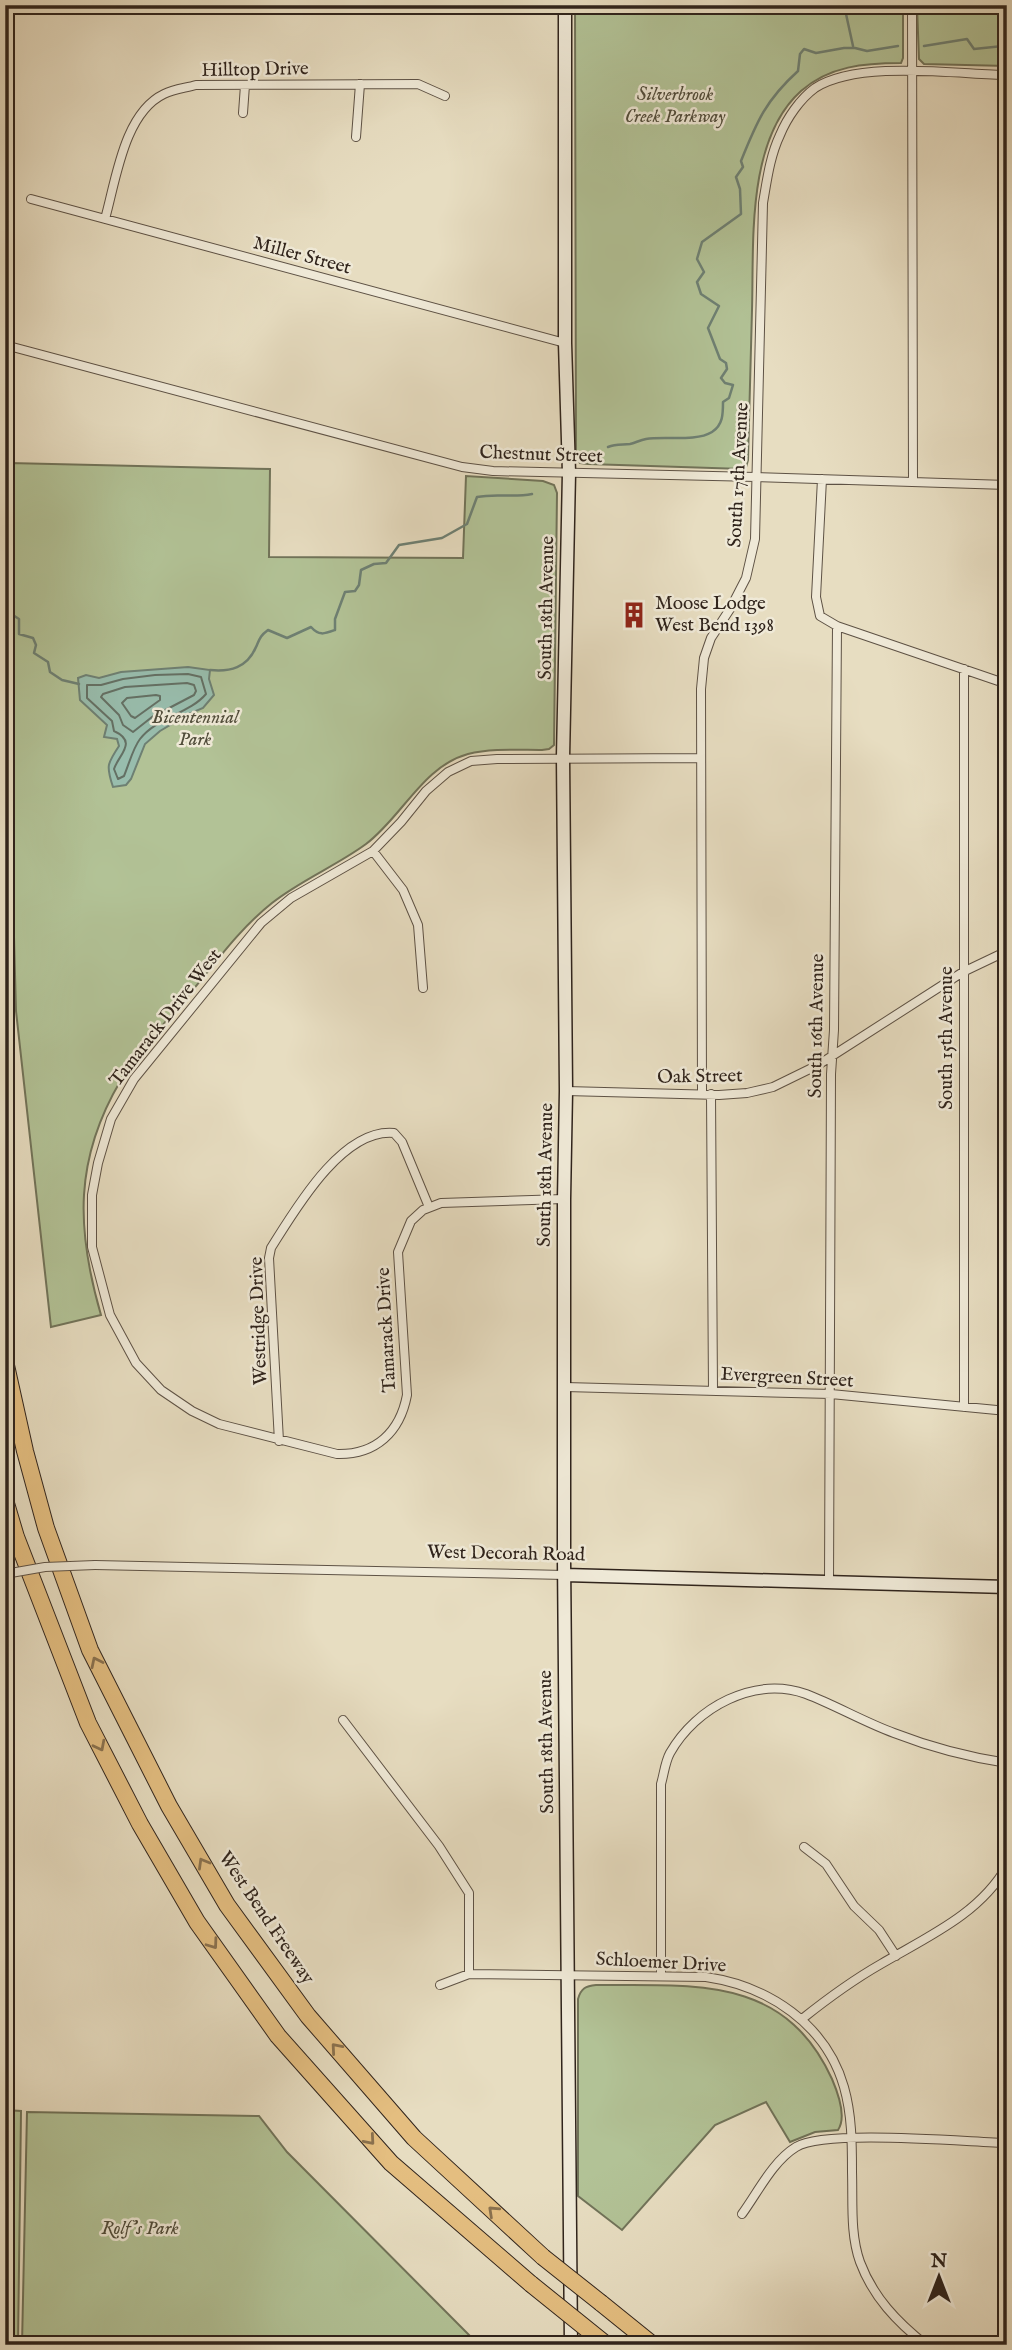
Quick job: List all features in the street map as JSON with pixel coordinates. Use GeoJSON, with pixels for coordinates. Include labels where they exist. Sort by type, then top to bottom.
{"type":"FeatureCollection","features":[{"type":"Feature","properties":{"kind":"highway","name":"West Bend Freeway"},"geometry":{"type":"LineString","coordinates":[[5,1361],[46,1528],[90,1650],[169,1805],[227,1905],[308,2016],[414,2138],[544,2257],[653,2345]]}},
{"type":"Feature","properties":{"kind":"highway"},"geometry":{"type":"LineString","coordinates":[[5,1500],[16,1537],[88,1723],[140,1824],[197,1922],[278,2036],[391,2163],[531,2284],[605,2343]]}},
{"type":"Feature","properties":{"kind":"street","name":"South 18th Avenue"},"geometry":{"type":"LineString","coordinates":[[565,5],[565,343],[569,472],[563,757],[566,1091],[564,1199],[571,2345]]}},
{"type":"Feature","properties":{"kind":"street"},"geometry":{"type":"LineString","coordinates":[[912,5],[913,482]]}},
{"type":"Feature","properties":{"kind":"street","name":"South 17th Avenue"},"geometry":{"type":"LineString","coordinates":[[713,1391],[701,690],[704,658],[710,638],[730,609],[746,578],[755,539],[763,203],[769,167],[779,135],[794,109],[814,89],[837,78],[862,72],[1007,75]]}},
{"type":"Feature","properties":{"kind":"street"},"geometry":{"type":"LineString","coordinates":[[356,137],[359,84]]}},
{"type":"Feature","properties":{"kind":"street","name":"Hilltop Drive"},"geometry":{"type":"LineString","coordinates":[[105,219],[127,141],[140,114],[163,94],[196,85],[418,84],[445,96]]}},
{"type":"Feature","properties":{"kind":"street"},"geometry":{"type":"LineString","coordinates":[[243,113],[245,85]]}},
{"type":"Feature","properties":{"kind":"street","name":"Miller Street"},"geometry":{"type":"LineString","coordinates":[[31,199],[565,343]]}},
{"type":"Feature","properties":{"kind":"street","name":"Chestnut Street"},"geometry":{"type":"LineString","coordinates":[[5,345],[462,467],[493,471],[1007,485]]}},
{"type":"Feature","properties":{"kind":"street"},"geometry":{"type":"LineString","coordinates":[[822,479],[816,597],[820,616],[837,626],[1007,684]]}},
{"type":"Feature","properties":{"kind":"street","name":"South 16th Avenue"},"geometry":{"type":"LineString","coordinates":[[829,1582],[837,626]]}},
{"type":"Feature","properties":{"kind":"street","name":"South 15th Avenue"},"geometry":{"type":"LineString","coordinates":[[964,669],[964,1407]]}},
{"type":"Feature","properties":{"kind":"street","name":"Tamarack Drive West"},"geometry":{"type":"LineString","coordinates":[[279,1441],[219,1424],[192,1411],[161,1390],[136,1363],[110,1315],[92,1247],[92,1195],[111,1119],[134,1079],[261,923],[291,898],[373,850],[401,822],[426,791],[448,772],[471,761],[497,758],[701,758]]}},
{"type":"Feature","properties":{"kind":"street"},"geometry":{"type":"LineString","coordinates":[[373,850],[403,890],[418,925],[423,988]]}},
{"type":"Feature","properties":{"kind":"street","name":"Oak Street"},"geometry":{"type":"LineString","coordinates":[[566,1091],[706,1094],[747,1093],[773,1087],[818,1065],[963,972],[1007,951]]}},
{"type":"Feature","properties":{"kind":"street","name":"Westridge Drive"},"geometry":{"type":"LineString","coordinates":[[279,1441],[269,1258],[271,1248],[306,1192],[350,1148],[384,1132],[394,1133],[402,1142],[429,1208]]}},
{"type":"Feature","properties":{"kind":"street"},"geometry":{"type":"LineString","coordinates":[[429,1208],[459,1200],[564,1199]]}},
{"type":"Feature","properties":{"kind":"street","name":"Tamarack Drive"},"geometry":{"type":"LineString","coordinates":[[279,1441],[337,1454],[354,1454],[373,1448],[404,1413],[407,1395],[398,1252],[411,1221],[429,1208]]}},
{"type":"Feature","properties":{"kind":"street","name":"Evergreen Street"},"geometry":{"type":"LineString","coordinates":[[565,1387],[831,1395],[1007,1411]]}},
{"type":"Feature","properties":{"kind":"street","name":"West Decorah Road"},"geometry":{"type":"LineString","coordinates":[[5,1574],[45,1567],[95,1565],[565,1574],[1007,1587]]}},
{"type":"Feature","properties":{"kind":"street"},"geometry":{"type":"LineString","coordinates":[[661,1976],[661,1784],[669,1755],[675,1746],[695,1722],[716,1706],[741,1693],[776,1689],[804,1694],[865,1722],[922,1743],[1007,1763]]}},
{"type":"Feature","properties":{"kind":"street"},"geometry":{"type":"LineString","coordinates":[[343,1720],[439,1846],[470,1893],[469,1974]]}},
{"type":"Feature","properties":{"kind":"street"},"geometry":{"type":"LineString","coordinates":[[804,1847],[826,1864],[854,1906],[879,1930],[896,1956]]}},
{"type":"Feature","properties":{"kind":"street"},"geometry":{"type":"LineString","coordinates":[[802,2019],[834,1994],[944,1927],[978,1903],[1000,1879],[1007,1866]]}},
{"type":"Feature","properties":{"kind":"street","name":"Schloemer Drive"},"geometry":{"type":"LineString","coordinates":[[440,1985],[469,1974],[706,1977],[733,1981],[778,2002],[802,2019],[834,2062],[844,2086],[851,2138],[853,2227],[859,2260],[884,2305],[899,2323],[926,2345]]}},
{"type":"Feature","properties":{"kind":"street"},"geometry":{"type":"LineString","coordinates":[[742,2214],[775,2166],[796,2147],[817,2139],[1007,2143]]}},
{"type":"Feature","properties":{"kind":"green space","name":"Silverbrook Creek Parkway"},"geometry":{"type":"Polygon","coordinates":[[[575,5],[903,5],[901,63],[861,65],[823,76],[801,91],[783,112],[770,136],[762,164],[754,224],[748,460],[743,469],[588,464],[580,463],[576,457],[575,5]]]}},
{"type":"Feature","properties":{"kind":"green space"},"geometry":{"type":"Polygon","coordinates":[[[1007,5],[1007,66],[924,64],[919,59],[917,6],[1007,5]]]}},
{"type":"Feature","properties":{"kind":"green space","name":"Bicentennial Park"},"geometry":{"type":"Polygon","coordinates":[[[9,463],[270,469],[269,557],[463,558],[466,476],[543,481],[554,485],[557,493],[554,745],[542,750],[477,752],[452,760],[425,781],[366,844],[272,903],[227,948],[136,1058],[106,1109],[87,1166],[84,1195],[87,1253],[101,1315],[51,1327],[16,1011],[7,677],[9,463]]]}},
{"type":"Feature","properties":{"kind":"green space"},"geometry":{"type":"Polygon","coordinates":[[[596,1985],[701,1987],[762,2003],[789,2020],[812,2045],[832,2079],[839,2098],[841,2125],[838,2130],[815,2132],[790,2142],[766,2102],[715,2125],[622,2230],[578,2196],[578,1999],[584,1988],[596,1985]]]}},
{"type":"Feature","properties":{"kind":"green space"},"geometry":{"type":"Polygon","coordinates":[[[5,2110],[21,2111],[18,2345],[5,2345],[5,2110]]]}},
{"type":"Feature","properties":{"kind":"green space","name":"Rolf's Park"},"geometry":{"type":"Polygon","coordinates":[[[27,2112],[259,2116],[287,2152],[479,2345],[22,2345],[27,2112]]]}},
{"type":"Feature","properties":{"kind":"water"},"geometry":{"type":"Polygon","coordinates":[[[188,667],[210,670],[209,679],[214,695],[203,708],[160,731],[145,744],[131,779],[126,785],[113,787],[109,765],[119,746],[117,739],[104,737],[107,725],[80,700],[78,678],[86,675],[99,678],[121,672],[188,667]]]}},
{"type":"Feature","properties":{"kind":"waterway"},"geometry":{"type":"LineString","coordinates":[[848,5],[846,14],[853,46]]}},
{"type":"Feature","properties":{"kind":"waterway"},"geometry":{"type":"LineString","coordinates":[[924,46],[967,39],[974,49],[1003,46],[1007,40]]}},
{"type":"Feature","properties":{"kind":"waterway"},"geometry":{"type":"LineString","coordinates":[[608,447],[653,438],[697,437],[712,432],[718,426],[723,402],[729,398],[733,385],[725,383],[721,378],[727,369],[726,363],[720,359],[708,328],[719,306],[701,294],[697,282],[704,272],[697,259],[702,242],[741,214],[740,189],[736,177],[743,167],[741,161],[752,134],[770,102],[798,71],[800,54],[804,49],[816,53],[844,48],[867,51],[898,46]]}},
{"type":"Feature","properties":{"kind":"waterway"},"geometry":{"type":"LineString","coordinates":[[210,670],[231,669],[243,664],[252,654],[260,637],[268,630],[287,638],[311,627],[322,633],[335,630],[335,619],[345,592],[355,591],[359,585],[361,570],[374,564],[386,563],[399,545],[442,538],[467,524],[477,497],[532,494]]}},
{"type":"Feature","properties":{"kind":"waterway"},"geometry":{"type":"LineString","coordinates":[[5,610],[19,619],[19,634],[33,638],[36,645],[34,653],[48,662],[50,672],[62,680],[79,684]]}},
{"type":"Feature","properties":{"kind":"place","name":"Moose Lodge West Bend 1398"},"geometry":{"type":"Point","coordinates":[634,615]}}]}
